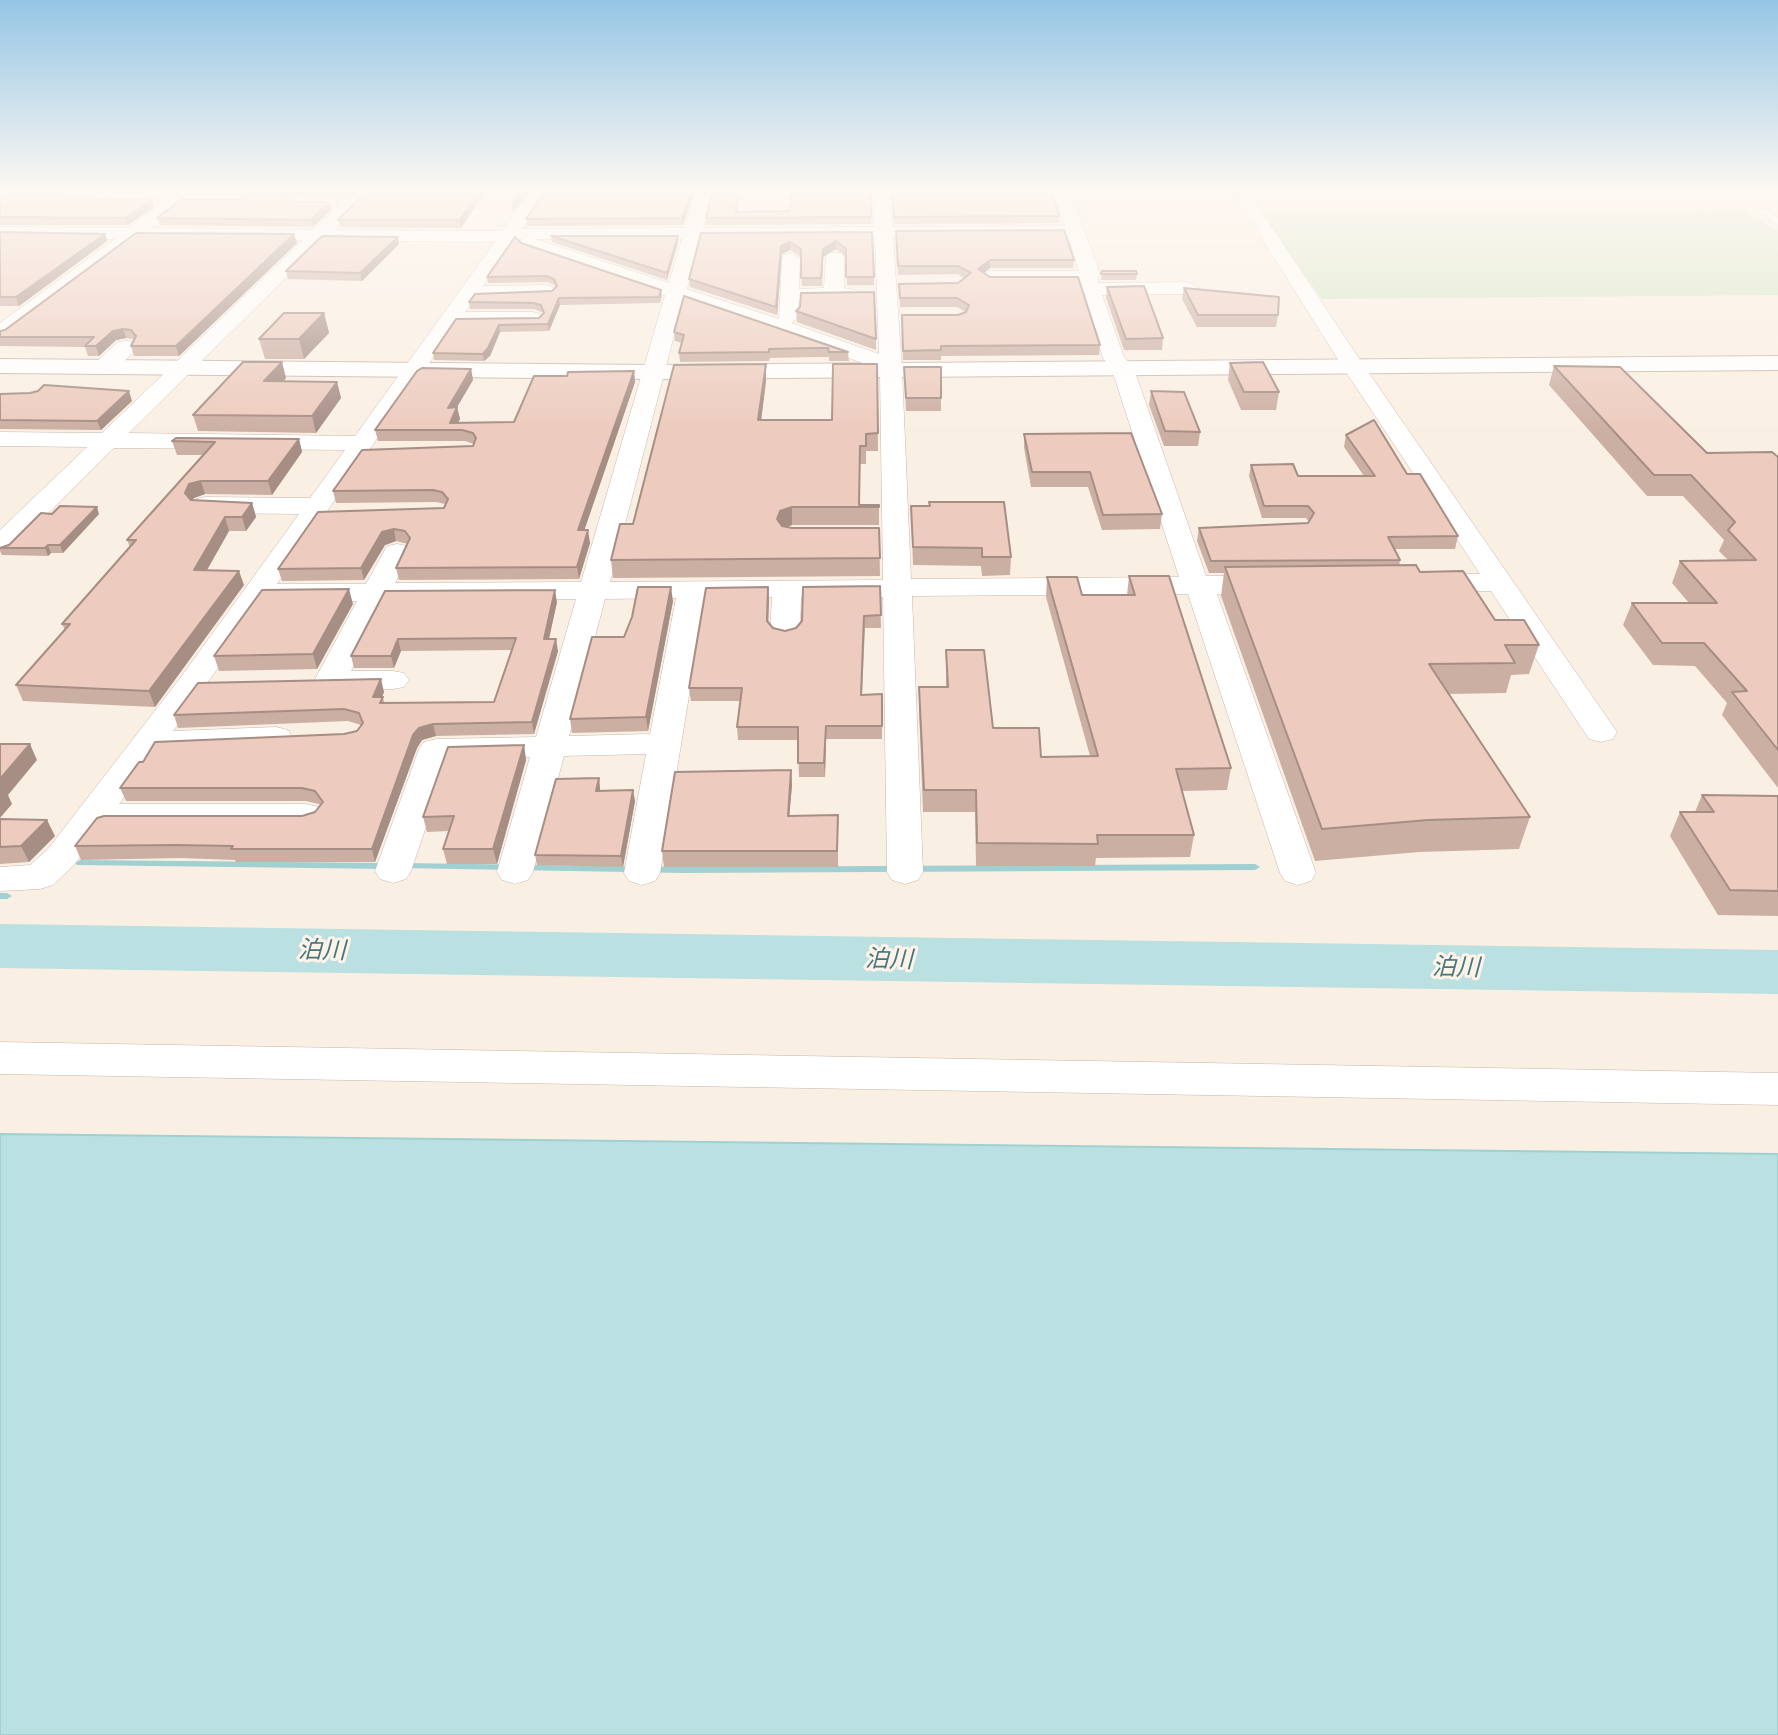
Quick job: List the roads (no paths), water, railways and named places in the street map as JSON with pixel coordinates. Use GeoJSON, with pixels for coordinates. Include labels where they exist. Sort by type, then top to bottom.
{"type":"FeatureCollection","features":[{"type":"Feature","properties":{"kind":"street"},"geometry":{"type":"LineString","coordinates":[[0,333],[81,272]]}},
{"type":"Feature","properties":{"kind":"street"},"geometry":{"type":"LineString","coordinates":[[0,545],[282,272]]}},
{"type":"Feature","properties":{"kind":"street"},"geometry":{"type":"LineString","coordinates":[[0,879],[40,877],[61,856],[192,684],[256,593],[358,461],[414,370],[483,272]]}},
{"type":"Feature","properties":{"kind":"street"},"geometry":{"type":"LineString","coordinates":[[606,293],[614,272],[871,358],[891,370]]}},
{"type":"Feature","properties":{"kind":"street"},"geometry":{"type":"LineString","coordinates":[[515,872],[680,272]]}},
{"type":"Feature","properties":{"kind":"street"},"geometry":{"type":"LineString","coordinates":[[787,329],[791,272]]}},
{"type":"Feature","properties":{"kind":"street"},"geometry":{"type":"LineString","coordinates":[[834,294],[835,272]]}},
{"type":"Feature","properties":{"kind":"street"},"geometry":{"type":"LineString","coordinates":[[885,272],[891,370],[883,536],[897,586],[905,873]]}},
{"type":"Feature","properties":{"kind":"street"},"geometry":{"type":"LineString","coordinates":[[1089,272],[1089,283],[1114,358],[1123,369],[1193,578],[1200,586],[1298,873]]}},
{"type":"Feature","properties":{"kind":"street"},"geometry":{"type":"LineString","coordinates":[[1292,272],[1601,732]]}},
{"type":"Feature","properties":{"kind":"street"},"geometry":{"type":"LineString","coordinates":[[990,276],[1188,288]]}},
{"type":"Feature","properties":{"kind":"street"},"geometry":{"type":"LineString","coordinates":[[789,295],[834,294],[910,284]]}},
{"type":"Feature","properties":{"kind":"street"},"geometry":{"type":"LineString","coordinates":[[468,292],[546,291]]}},
{"type":"Feature","properties":{"kind":"street"},"geometry":{"type":"LineString","coordinates":[[887,316],[915,316]]}},
{"type":"Feature","properties":{"kind":"street"},"geometry":{"type":"LineString","coordinates":[[450,318],[533,318]]}},
{"type":"Feature","properties":{"kind":"street"},"geometry":{"type":"LineString","coordinates":[[103,368],[126,347]]}},
{"type":"Feature","properties":{"kind":"street"},"geometry":{"type":"LineString","coordinates":[[0,366],[653,372],[1778,363]]}},
{"type":"Feature","properties":{"kind":"street"},"geometry":{"type":"LineString","coordinates":[[29,439],[58,415]]}},
{"type":"Feature","properties":{"kind":"street"},"geometry":{"type":"LineString","coordinates":[[0,439],[110,440],[358,461]]}},
{"type":"Feature","properties":{"kind":"street"},"geometry":{"type":"LineString","coordinates":[[266,464],[358,461]]}},
{"type":"Feature","properties":{"kind":"street"},"geometry":{"type":"LineString","coordinates":[[205,505],[247,499],[321,511]]}},
{"type":"Feature","properties":{"kind":"street"},"geometry":{"type":"LineString","coordinates":[[1177,531],[1208,528]]}},
{"type":"Feature","properties":{"kind":"street"},"geometry":{"type":"LineString","coordinates":[[393,680],[316,681],[378,591],[397,552]]}},
{"type":"Feature","properties":{"kind":"street"},"geometry":{"type":"LineString","coordinates":[[1391,583],[1501,582]]}},
{"type":"Feature","properties":{"kind":"street"},"geometry":{"type":"LineString","coordinates":[[256,593],[1295,584]]}},
{"type":"Feature","properties":{"kind":"street"},"geometry":{"type":"LineString","coordinates":[[785,632],[787,587]]}},
{"type":"Feature","properties":{"kind":"street"},"geometry":{"type":"LineString","coordinates":[[642,873],[692,588]]}},
{"type":"Feature","properties":{"kind":"street"},"geometry":{"type":"LineString","coordinates":[[192,684],[233,683]]}},
{"type":"Feature","properties":{"kind":"street"},"geometry":{"type":"LineString","coordinates":[[148,742],[308,736]]}},
{"type":"Feature","properties":{"kind":"street"},"geometry":{"type":"LineString","coordinates":[[393,871],[436,749],[664,744]]}},
{"type":"Feature","properties":{"kind":"street"},"geometry":{"type":"LineString","coordinates":[[93,815],[306,815]]}},
{"type":"Feature","properties":{"kind":"street"},"geometry":{"type":"LineString","coordinates":[[0,1058],[1778,1089]]}},
{"type":"Feature","properties":{"kind":"water"},"geometry":{"type":"Polygon","coordinates":[[[0,1134],[1778,1154],[1778,1735],[0,1735],[0,1134]]]}},
{"type":"Feature","properties":{"kind":"waterway"},"geometry":{"type":"LineString","coordinates":[[80,863],[387,866]]}},
{"type":"Feature","properties":{"kind":"waterway"},"geometry":{"type":"LineString","coordinates":[[402,866],[684,870],[1255,867]]}},
{"type":"Feature","properties":{"kind":"waterway"},"geometry":{"type":"LineString","coordinates":[[0,896],[7,896]]}},
{"type":"Feature","properties":{"kind":"waterway","name":"泊川"},"geometry":{"type":"LineString","coordinates":[[0,946],[1778,972]]}}]}
